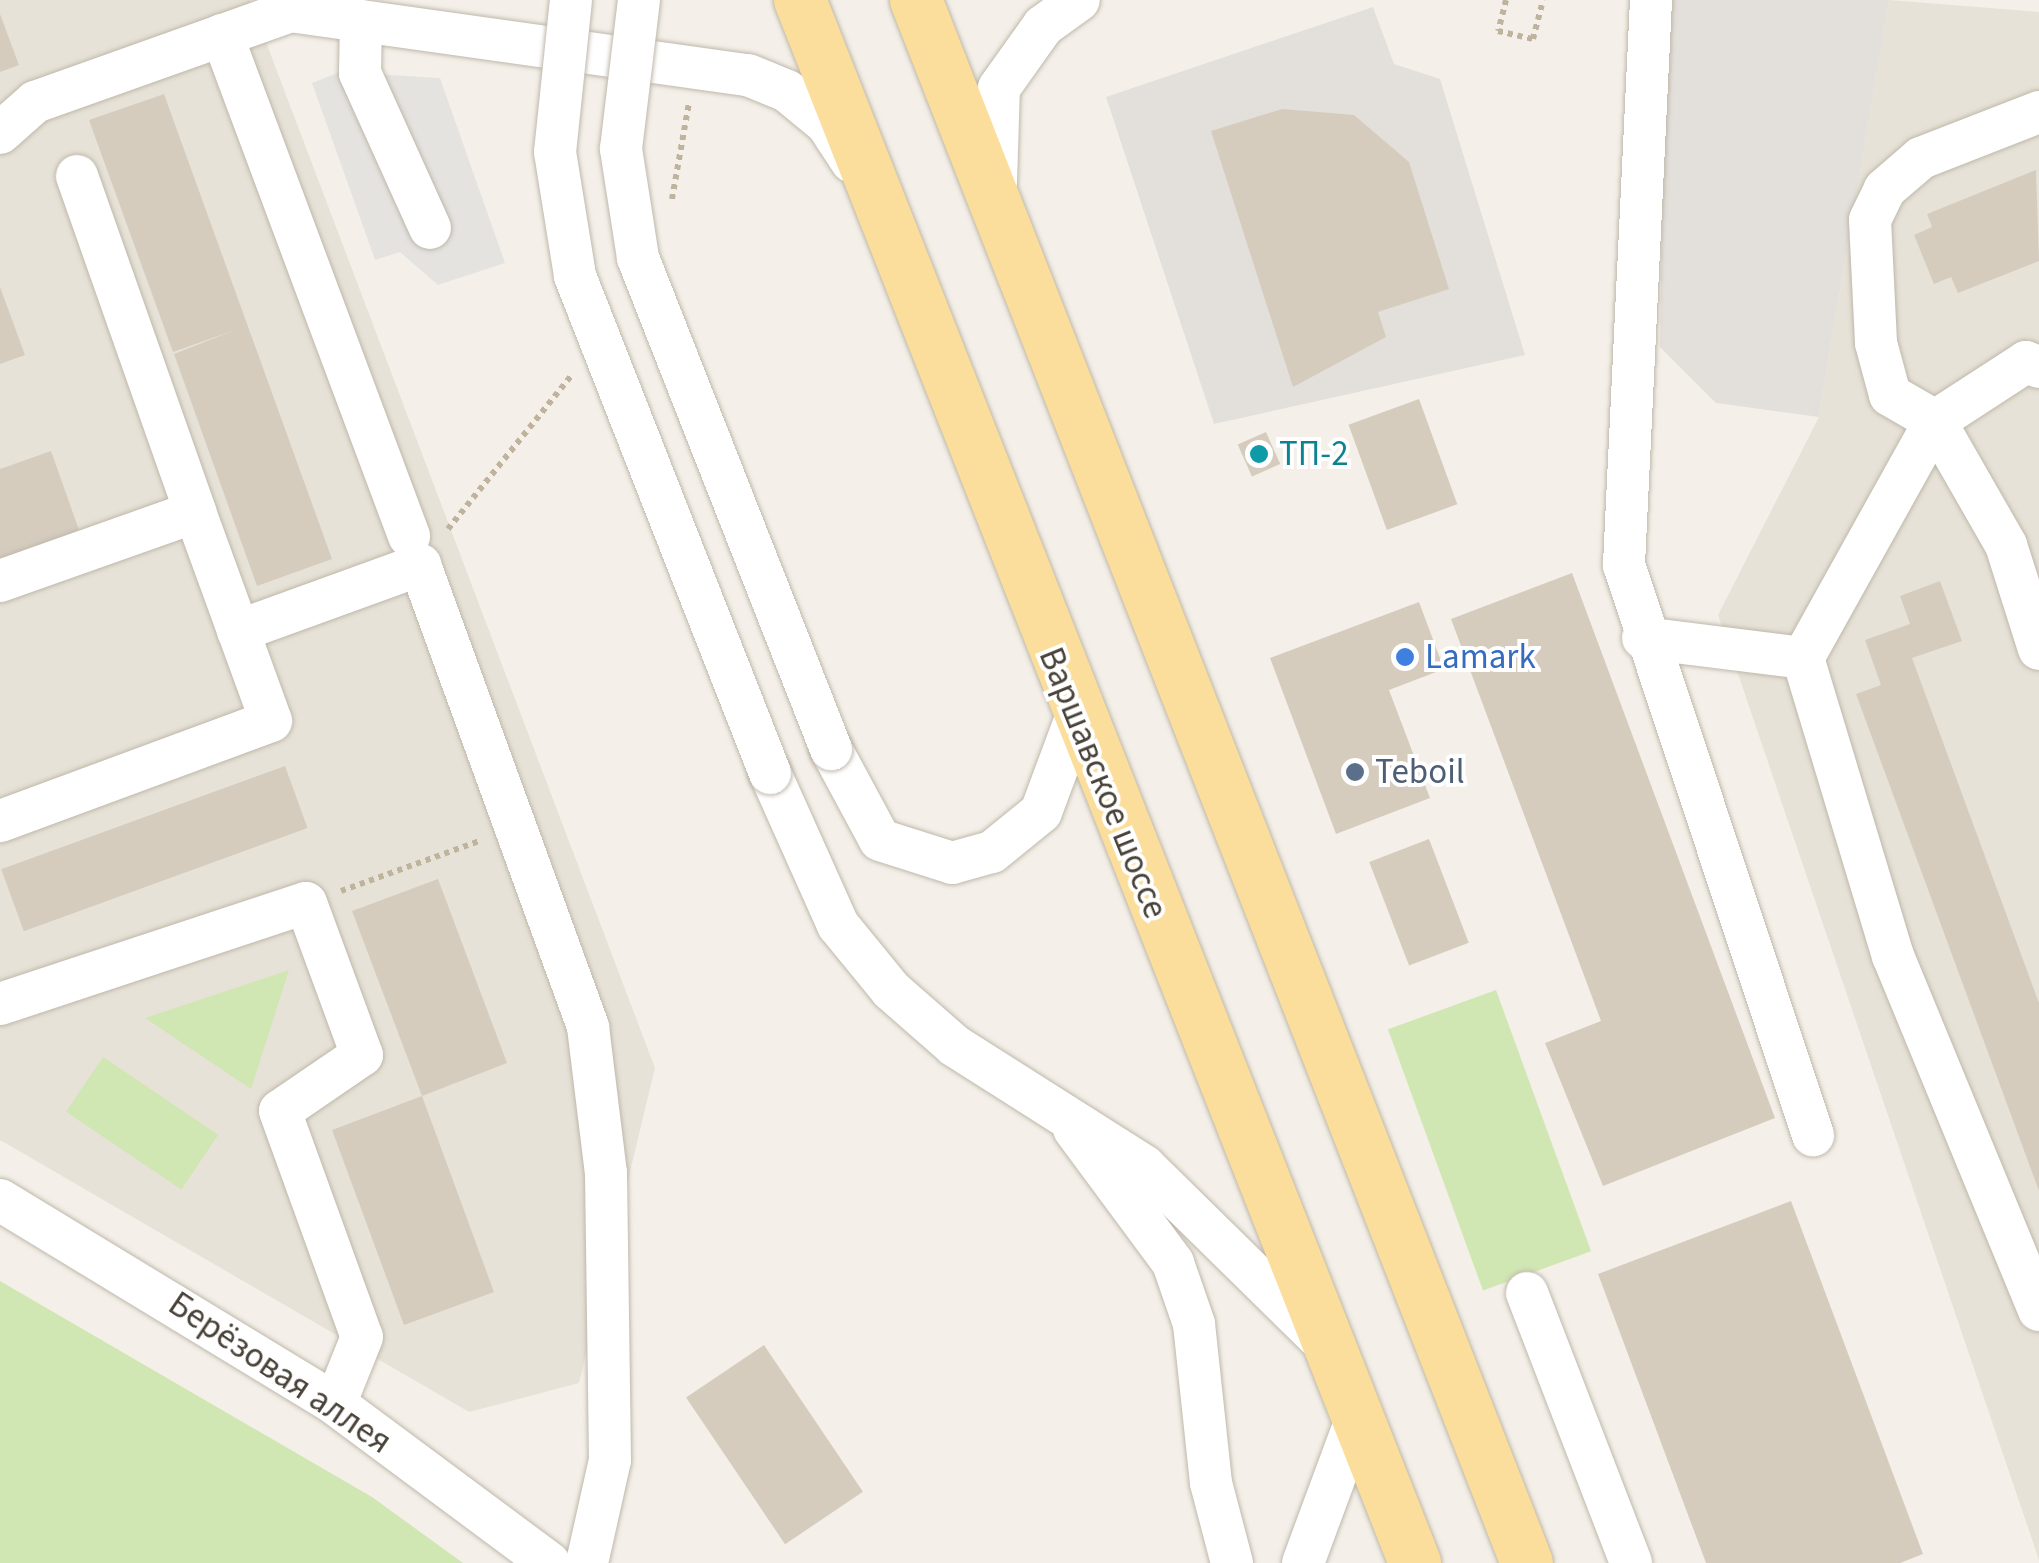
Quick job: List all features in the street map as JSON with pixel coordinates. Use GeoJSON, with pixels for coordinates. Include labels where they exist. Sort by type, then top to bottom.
{"type":"FeatureCollection","features":[{"type":"Feature","properties":{"kind":"main road","name":"Варшавское шоссе"},"geometry":{"type":"LineString","coordinates":[[800,0],[1076,718],[1415,1563]]}},
{"type":"Feature","properties":{"kind":"main road"},"geometry":{"type":"LineString","coordinates":[[916,0],[1002,232],[1527,1563]]}},
{"type":"Feature","properties":{"kind":"street"},"geometry":{"type":"LineString","coordinates":[[571,0],[555,152],[575,276],[817,887],[862,960],[944,1037],[1123,1149],[1226,1238],[1332,1353]]}},
{"type":"Feature","properties":{"kind":"street"},"geometry":{"type":"LineString","coordinates":[[639,0],[622,85],[621,149],[638,258],[831,749],[880,840],[952,862],[992,852],[1040,812],[1076,718]]}},
{"type":"Feature","properties":{"kind":"street"},"geometry":{"type":"LineString","coordinates":[[1002,232],[992,142],[999,88],[1043,26],[1079,0]]}},
{"type":"Feature","properties":{"kind":"street"},"geometry":{"type":"LineString","coordinates":[[1651,0],[1624,564],[1642,638],[1813,1135]]}},
{"type":"Feature","properties":{"kind":"street"},"geometry":{"type":"LineString","coordinates":[[0,133],[35,102],[222,35],[288,5],[362,21],[748,75],[787,91],[827,124],[877,200]]}},
{"type":"Feature","properties":{"kind":"street"},"geometry":{"type":"LineString","coordinates":[[362,21],[360,73],[430,228]]}},
{"type":"Feature","properties":{"kind":"street"},"geometry":{"type":"LineString","coordinates":[[222,35],[408,536]]}},
{"type":"Feature","properties":{"kind":"street"},"geometry":{"type":"LineString","coordinates":[[2039,112],[1921,158],[1884,190],[1870,220],[1876,343],[1890,395],[1935,421],[2006,545],[2039,649]]}},
{"type":"Feature","properties":{"kind":"street"},"geometry":{"type":"LineString","coordinates":[[0,821],[272,722],[77,176]]}},
{"type":"Feature","properties":{"kind":"street"},"geometry":{"type":"LineString","coordinates":[[2035,362],[1935,421],[1802,658],[1894,956],[2039,1310]]}},
{"type":"Feature","properties":{"kind":"street"},"geometry":{"type":"LineString","coordinates":[[0,580],[195,512]]}},
{"type":"Feature","properties":{"kind":"street"},"geometry":{"type":"LineString","coordinates":[[238,631],[420,566],[588,1027],[606,1173],[610,1460],[587,1563]]}},
{"type":"Feature","properties":{"kind":"street"},"geometry":{"type":"LineString","coordinates":[[1642,638],[1802,658]]}},
{"type":"Feature","properties":{"kind":"street"},"geometry":{"type":"LineString","coordinates":[[0,1004],[306,903],[362,1054],[280,1112],[362,1337],[335,1404]]}},
{"type":"Feature","properties":{"kind":"street"},"geometry":{"type":"LineString","coordinates":[[1059,1109],[1173,1263],[1194,1324],[1211,1484],[1232,1563]]}},
{"type":"Feature","properties":{"kind":"street","name":"Берёзовая аллея"},"geometry":{"type":"LineString","coordinates":[[0,1200],[335,1404],[549,1563]]}},
{"type":"Feature","properties":{"kind":"street"},"geometry":{"type":"LineString","coordinates":[[1527,1294],[1631,1563]]}},
{"type":"Feature","properties":{"kind":"street"},"geometry":{"type":"LineString","coordinates":[[1303,1563],[1357,1416]]}},
{"type":"Feature","properties":{"kind":"path"},"geometry":{"type":"LineString","coordinates":[[1506,0],[1498,30],[1533,39],[1544,0]]}},
{"type":"Feature","properties":{"kind":"path"},"geometry":{"type":"LineString","coordinates":[[306,903],[515,828]]}},
{"type":"Feature","properties":{"kind":"shaded area"},"geometry":{"type":"Polygon","coordinates":[[[0,0],[250,0],[655,1068],[579,1383],[469,1412],[0,1140],[0,0]]]}},
{"type":"Feature","properties":{"kind":"shaded area"},"geometry":{"type":"Polygon","coordinates":[[[1665,0],[1889,0],[1819,417],[1716,403],[1660,347],[1665,0]]]}},
{"type":"Feature","properties":{"kind":"shaded area"},"geometry":{"type":"Polygon","coordinates":[[[1889,0],[2039,12],[2039,1560],[1718,615],[1819,417],[1889,0]]]}},
{"type":"Feature","properties":{"kind":"shaded area"},"geometry":{"type":"Polygon","coordinates":[[[1373,7],[1394,64],[1440,79],[1525,355],[1214,424],[1106,97],[1373,7]]]}},
{"type":"Feature","properties":{"kind":"shaded area"},"geometry":{"type":"Polygon","coordinates":[[[340,72],[440,78],[505,263],[438,285],[400,252],[375,260],[312,83],[340,72]]]}},
{"type":"Feature","properties":{"kind":"green space"},"geometry":{"type":"Polygon","coordinates":[[[289,970],[251,1089],[145,1018],[289,970]]]}},
{"type":"Feature","properties":{"kind":"green space"},"geometry":{"type":"Polygon","coordinates":[[[1496,990],[1591,1251],[1483,1291],[1388,1029],[1496,990]]]}},
{"type":"Feature","properties":{"kind":"green space"},"geometry":{"type":"Polygon","coordinates":[[[103,1057],[218,1135],[181,1189],[66,1112],[103,1057]]]}},
{"type":"Feature","properties":{"kind":"green space"},"geometry":{"type":"Polygon","coordinates":[[[0,1281],[372,1497],[463,1563],[0,1563],[0,1281]]]}},
{"type":"Feature","properties":{"kind":"building"},"geometry":{"type":"Polygon","coordinates":[[[0,14],[19,65],[0,72],[0,14]]]}},
{"type":"Feature","properties":{"kind":"building"},"geometry":{"type":"Polygon","coordinates":[[[164,94],[332,559],[257,586],[174,354],[235,330],[173,352],[89,120],[164,94]]]}},
{"type":"Feature","properties":{"kind":"building"},"geometry":{"type":"Polygon","coordinates":[[[1282,109],[1354,115],[1409,162],[1449,289],[1378,312],[1386,337],[1293,387],[1211,131],[1282,109]]]}},
{"type":"Feature","properties":{"kind":"building"},"geometry":{"type":"Polygon","coordinates":[[[2036,170],[2039,261],[1958,293],[1951,277],[1934,284],[1914,235],[1932,227],[1927,214],[2036,170]]]}},
{"type":"Feature","properties":{"kind":"building"},"geometry":{"type":"Polygon","coordinates":[[[0,287],[25,355],[0,364],[0,287]]]}},
{"type":"Feature","properties":{"kind":"building"},"geometry":{"type":"Polygon","coordinates":[[[1419,399],[1457,504],[1387,530],[1349,425],[1419,399]]]}},
{"type":"Feature","properties":{"kind":"building","name":"ТП-2"},"geometry":{"type":"Polygon","coordinates":[[[1266,432],[1280,464],[1252,477],[1238,445],[1266,432]]]}},
{"type":"Feature","properties":{"kind":"building"},"geometry":{"type":"Polygon","coordinates":[[[51,451],[79,530],[0,559],[0,469],[51,451]]]}},
{"type":"Feature","properties":{"kind":"building"},"geometry":{"type":"Polygon","coordinates":[[[1572,573],[1775,1118],[1603,1186],[1545,1043],[1601,1021],[1451,619],[1572,573]]]}},
{"type":"Feature","properties":{"kind":"building"},"geometry":{"type":"Polygon","coordinates":[[[1940,581],[1962,641],[1912,658],[2039,1003],[2039,1191],[1856,694],[1881,685],[1865,640],[1910,624],[1900,596],[1940,581]]]}},
{"type":"Feature","properties":{"kind":"building"},"geometry":{"type":"Polygon","coordinates":[[[1419,602],[1444,669],[1389,690],[1430,798],[1336,834],[1270,658],[1419,602]]]}},
{"type":"Feature","properties":{"kind":"building"},"geometry":{"type":"Polygon","coordinates":[[[285,766],[308,828],[24,931],[1,869],[285,766]]]}},
{"type":"Feature","properties":{"kind":"building"},"geometry":{"type":"Polygon","coordinates":[[[1429,839],[1469,943],[1409,966],[1369,862],[1429,839]]]}},
{"type":"Feature","properties":{"kind":"building"},"geometry":{"type":"Polygon","coordinates":[[[438,879],[507,1063],[422,1096],[352,911],[438,879]]]}},
{"type":"Feature","properties":{"kind":"building"},"geometry":{"type":"Polygon","coordinates":[[[422,1096],[494,1292],[404,1325],[332,1130],[422,1096]]]}},
{"type":"Feature","properties":{"kind":"building"},"geometry":{"type":"Polygon","coordinates":[[[1791,1201],[1923,1554],[1900,1563],[1706,1563],[1598,1274],[1791,1201]]]}},
{"type":"Feature","properties":{"kind":"building"},"geometry":{"type":"Polygon","coordinates":[[[764,1345],[863,1492],[785,1544],[686,1398],[764,1345]]]}},
{"type":"Feature","properties":{"kind":"place","name":"ТП-2"},"geometry":{"type":"Point","coordinates":[1259,454]}},
{"type":"Feature","properties":{"kind":"place","name":"Lamark"},"geometry":{"type":"Point","coordinates":[1405,657]}},
{"type":"Feature","properties":{"kind":"place","name":"Teboil"},"geometry":{"type":"Point","coordinates":[1355,772]}}]}
